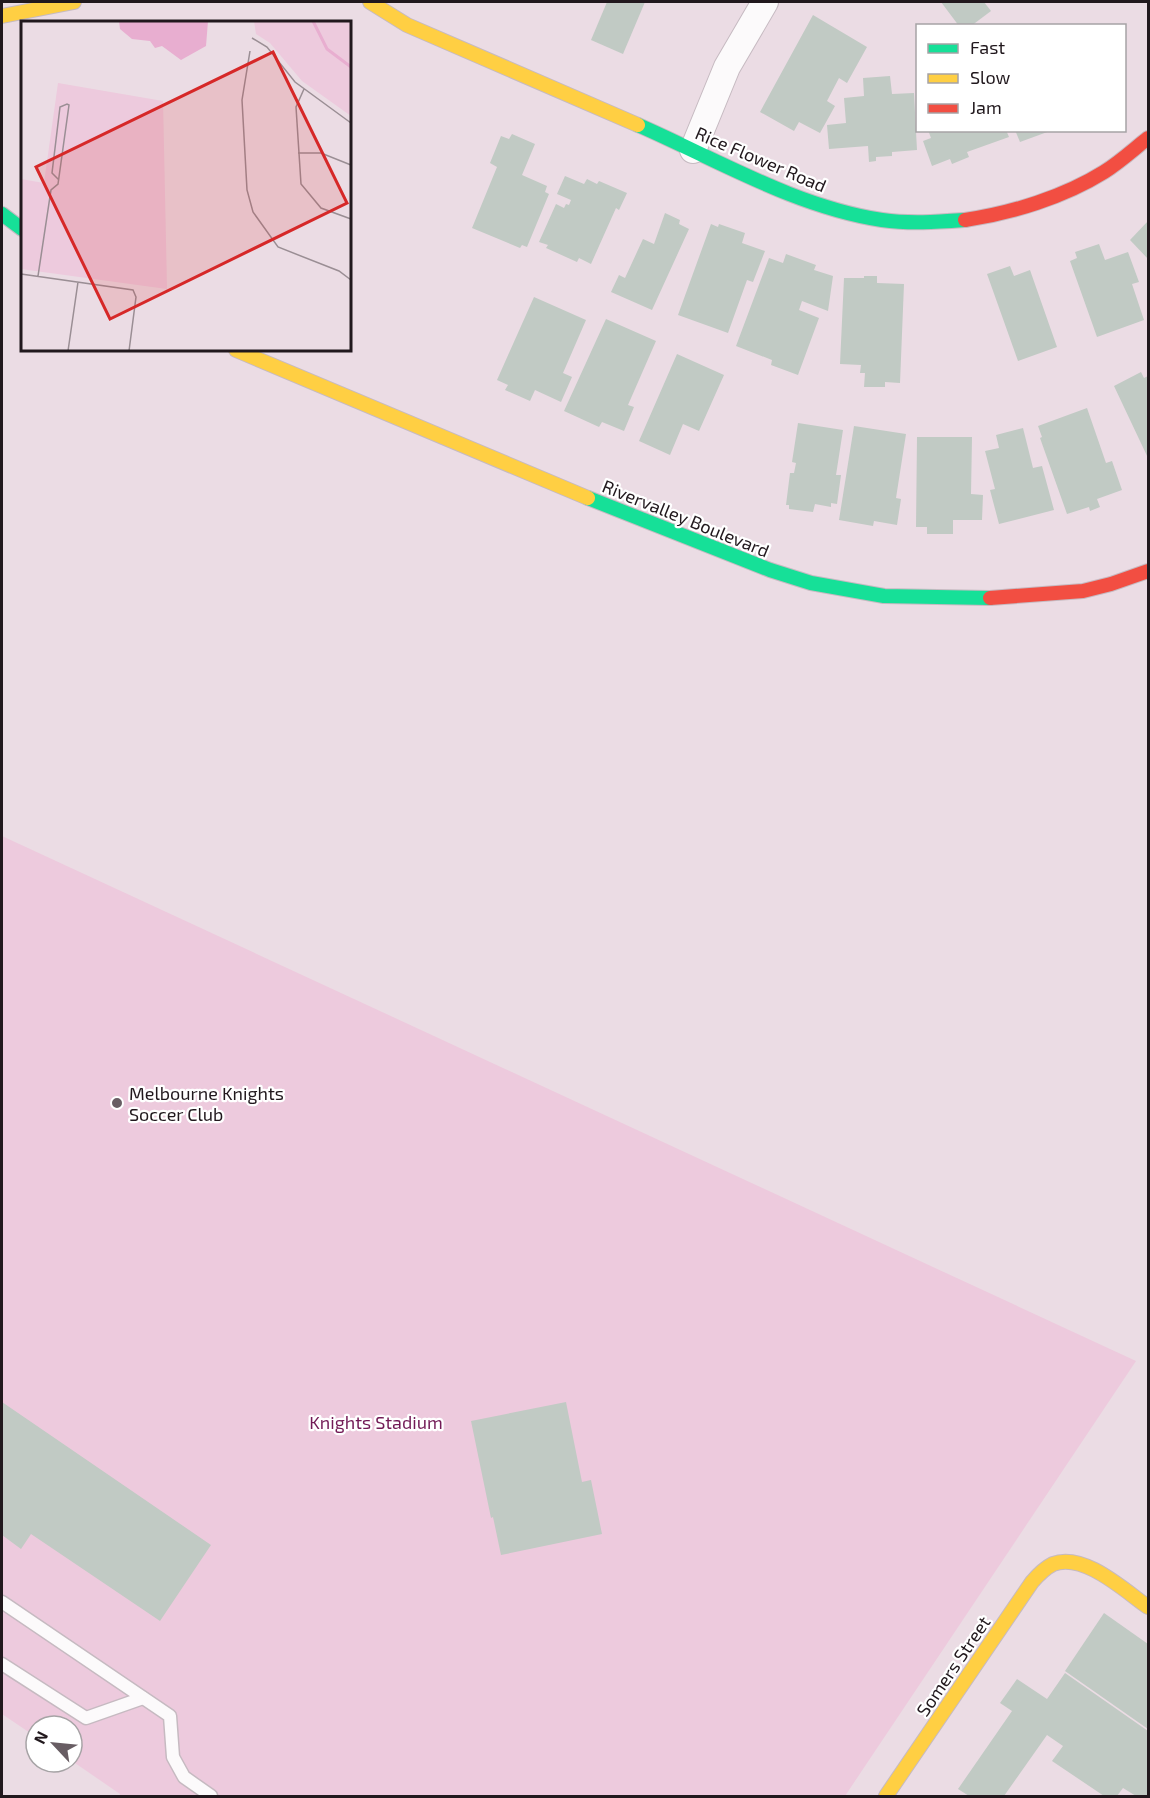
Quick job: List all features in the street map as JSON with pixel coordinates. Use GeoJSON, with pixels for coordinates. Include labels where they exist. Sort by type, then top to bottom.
{"type":"FeatureCollection","features":[{"type":"Feature","properties":{"kind":"street"},"geometry":{"type":"LineString","coordinates":[[2,16],[74,2]]}},
{"type":"Feature","properties":{"kind":"street","name":"Rice Flower Road"},"geometry":{"type":"LineString","coordinates":[[370,2],[407,25],[764,183],[826,207],[873,219],[896,222],[956,222],[989,216],[1037,202],[1106,171],[1149,138]]}},
{"type":"Feature","properties":{"kind":"street"},"geometry":{"type":"LineString","coordinates":[[693,150],[727,67],[765,2]]}},
{"type":"Feature","properties":{"kind":"street"},"geometry":{"type":"LineString","coordinates":[[2,214],[13,224]]}},
{"type":"Feature","properties":{"kind":"street","name":"Rivervalley Boulevard"},"geometry":{"type":"LineString","coordinates":[[238,351],[605,506],[770,570],[811,583],[884,597],[1003,598],[1083,591],[1112,584],[1148,570]]}},
{"type":"Feature","properties":{"kind":"street","name":"Somers Street"},"geometry":{"type":"LineString","coordinates":[[886,1797],[1032,1582],[1044,1569],[1057,1563],[1078,1565],[1097,1572],[1149,1607]]}},
{"type":"Feature","properties":{"kind":"lane"},"geometry":{"type":"LineString","coordinates":[[2,1602],[170,1716],[173,1756],[184,1777],[211,1797]]}},
{"type":"Feature","properties":{"kind":"lane"},"geometry":{"type":"LineString","coordinates":[[2,1664],[86,1718],[143,1698]]}},
{"type":"Feature","properties":{"kind":"green space","name":"Knights Stadium"},"geometry":{"type":"Polygon","coordinates":[[[2,836],[1136,1361],[845,1796],[119,1796],[120,1794],[84,1769],[84,1714],[24,1714],[24,1729],[2,1714],[2,836]]]}},
{"type":"Feature","properties":{"kind":"building"},"geometry":{"type":"Polygon","coordinates":[[[607,2],[645,2],[623,54],[591,40],[607,2]]]}},
{"type":"Feature","properties":{"kind":"building"},"geometry":{"type":"Polygon","coordinates":[[[941,2],[984,2],[991,11],[974,24],[958,24],[941,2]]]}},
{"type":"Feature","properties":{"kind":"building"},"geometry":{"type":"Polygon","coordinates":[[[813,15],[867,47],[847,83],[839,78],[827,101],[835,106],[820,133],[799,122],[794,131],[760,112],[813,15]]]}},
{"type":"Feature","properties":{"kind":"building"},"geometry":{"type":"Polygon","coordinates":[[[890,76],[892,94],[914,93],[917,150],[892,152],[892,156],[876,157],[876,161],[869,162],[868,146],[829,149],[827,125],[846,123],[844,98],[864,96],[863,78],[890,76]]]}},
{"type":"Feature","properties":{"kind":"building"},"geometry":{"type":"Polygon","coordinates":[[[929,132],[1007,132],[1009,137],[967,152],[969,157],[952,164],[950,159],[932,166],[923,141],[931,138],[929,132]]]}},
{"type":"Feature","properties":{"kind":"building"},"geometry":{"type":"Polygon","coordinates":[[[1016,132],[1047,132],[1020,142],[1016,132]]]}},
{"type":"Feature","properties":{"kind":"building"},"geometry":{"type":"Polygon","coordinates":[[[512,134],[535,144],[522,175],[547,186],[545,192],[549,194],[527,247],[522,245],[520,248],[472,228],[497,167],[490,163],[501,136],[509,139],[512,134]]]}},
{"type":"Feature","properties":{"kind":"building"},"geometry":{"type":"Polygon","coordinates":[[[565,176],[584,184],[587,179],[597,184],[599,181],[627,193],[619,210],[616,208],[591,264],[579,258],[577,262],[546,248],[548,245],[539,242],[556,204],[564,208],[571,200],[557,194],[565,176]]]}},
{"type":"Feature","properties":{"kind":"building"},"geometry":{"type":"Polygon","coordinates":[[[665,213],[680,220],[679,224],[689,229],[652,310],[611,292],[619,275],[625,278],[643,239],[654,244],[665,213]]]}},
{"type":"Feature","properties":{"kind":"building"},"geometry":{"type":"Polygon","coordinates":[[[1148,221],[1148,259],[1130,240],[1148,221]]]}},
{"type":"Feature","properties":{"kind":"building"},"geometry":{"type":"Polygon","coordinates":[[[711,224],[718,227],[719,224],[745,233],[742,243],[765,251],[753,282],[747,280],[728,333],[678,315],[711,224]]]}},
{"type":"Feature","properties":{"kind":"building"},"geometry":{"type":"Polygon","coordinates":[[[1099,244],[1105,260],[1128,252],[1139,282],[1132,284],[1144,320],[1097,337],[1070,261],[1077,258],[1075,252],[1099,244]]]}},
{"type":"Feature","properties":{"kind":"building"},"geometry":{"type":"Polygon","coordinates":[[[786,254],[816,265],[814,270],[833,276],[828,311],[802,301],[799,310],[819,318],[798,375],[771,365],[772,360],[736,346],[769,258],[783,263],[786,254]]]}},
{"type":"Feature","properties":{"kind":"building"},"geometry":{"type":"Polygon","coordinates":[[[1010,266],[1014,276],[1030,270],[1057,347],[1018,361],[987,274],[1010,266]]]}},
{"type":"Feature","properties":{"kind":"building"},"geometry":{"type":"Polygon","coordinates":[[[864,276],[877,276],[877,283],[904,284],[900,383],[885,382],[885,387],[864,387],[865,373],[860,373],[861,365],[840,364],[844,278],[864,278],[864,276]]]}},
{"type":"Feature","properties":{"kind":"building"},"geometry":{"type":"Polygon","coordinates":[[[534,297],[586,320],[563,373],[572,377],[561,402],[535,390],[530,401],[505,390],[508,385],[497,380],[534,297]]]}},
{"type":"Feature","properties":{"kind":"building"},"geometry":{"type":"Polygon","coordinates":[[[606,319],[656,341],[628,405],[634,407],[624,431],[602,422],[599,427],[564,411],[606,319]]]}},
{"type":"Feature","properties":{"kind":"building"},"geometry":{"type":"Polygon","coordinates":[[[677,354],[724,375],[699,431],[683,424],[670,455],[639,441],[677,354]]]}},
{"type":"Feature","properties":{"kind":"building"},"geometry":{"type":"Polygon","coordinates":[[[1141,372],[1144,378],[1148,376],[1148,458],[1114,386],[1141,372]]]}},
{"type":"Feature","properties":{"kind":"building"},"geometry":{"type":"Polygon","coordinates":[[[1087,408],[1106,463],[1112,461],[1122,490],[1097,499],[1100,507],[1090,511],[1089,507],[1067,514],[1040,438],[1042,437],[1038,426],[1087,408]]]}},
{"type":"Feature","properties":{"kind":"building"},"geometry":{"type":"Polygon","coordinates":[[[798,423],[843,430],[836,475],[841,475],[837,504],[831,503],[831,507],[815,504],[813,512],[789,509],[789,505],[786,505],[790,473],[794,473],[796,463],[792,462],[798,423]]]}},
{"type":"Feature","properties":{"kind":"building"},"geometry":{"type":"Polygon","coordinates":[[[854,426],[906,434],[896,498],[901,499],[897,525],[874,521],[873,526],[839,520],[854,426]]]}},
{"type":"Feature","properties":{"kind":"building"},"geometry":{"type":"Polygon","coordinates":[[[1023,428],[1033,468],[1042,466],[1054,510],[999,524],[990,490],[995,489],[985,451],[999,448],[996,435],[1023,428]]]}},
{"type":"Feature","properties":{"kind":"building"},"geometry":{"type":"Polygon","coordinates":[[[917,437],[972,437],[971,494],[983,495],[982,520],[953,520],[953,534],[927,534],[927,527],[916,527],[917,437]]]}},
{"type":"Feature","properties":{"kind":"building"},"geometry":{"type":"Polygon","coordinates":[[[2,1402],[211,1545],[160,1621],[31,1534],[21,1549],[2,1535],[2,1402]]]}},
{"type":"Feature","properties":{"kind":"building"},"geometry":{"type":"Polygon","coordinates":[[[566,1402],[582,1482],[591,1480],[602,1534],[501,1555],[471,1421],[566,1402]]]}},
{"type":"Feature","properties":{"kind":"building"},"geometry":{"type":"Polygon","coordinates":[[[1104,1613],[1148,1644],[1148,1729],[1065,1671],[1104,1613]]]}},
{"type":"Feature","properties":{"kind":"building"},"geometry":{"type":"Polygon","coordinates":[[[1065,1673],[1148,1731],[1148,1796],[1136,1796],[1123,1788],[1117,1796],[1104,1796],[1052,1761],[1063,1746],[1047,1735],[1004,1796],[969,1796],[958,1789],[1012,1711],[1000,1703],[1017,1679],[1047,1699],[1065,1673]]]}},
{"type":"Feature","properties":{"kind":"traffic: fast"},"geometry":{"type":"LineString","coordinates":[[638,125],[758,181],[819,205],[882,220],[924,222],[965,220]]}},
{"type":"Feature","properties":{"kind":"traffic: fast"},"geometry":{"type":"LineString","coordinates":[[2,214],[21,228]]}},
{"type":"Feature","properties":{"kind":"traffic: fast"},"geometry":{"type":"LineString","coordinates":[[588,498],[770,570],[811,583],[884,596],[990,598]]}},
{"type":"Feature","properties":{"kind":"traffic: slow"},"geometry":{"type":"LineString","coordinates":[[2,16],[74,2]]}},
{"type":"Feature","properties":{"kind":"traffic: slow"},"geometry":{"type":"LineString","coordinates":[[370,2],[407,25],[638,125]]}},
{"type":"Feature","properties":{"kind":"traffic: slow"},"geometry":{"type":"LineString","coordinates":[[238,351],[588,498]]}},
{"type":"Feature","properties":{"kind":"traffic: slow"},"geometry":{"type":"LineString","coordinates":[[886,1796],[1032,1582],[1047,1568],[1053,1564],[1065,1562],[1078,1563],[1091,1568],[1148,1607]]}},
{"type":"Feature","properties":{"kind":"traffic: jam"},"geometry":{"type":"LineString","coordinates":[[965,220],[1037,203],[1072,189],[1110,168],[1148,138]]}},
{"type":"Feature","properties":{"kind":"traffic: jam"},"geometry":{"type":"LineString","coordinates":[[990,598],[1083,591],[1148,571]]}},
{"type":"Feature","properties":{"kind":"place","name":"Melbourne Knights Soccer Club"},"geometry":{"type":"Point","coordinates":[117,1103]}}]}
